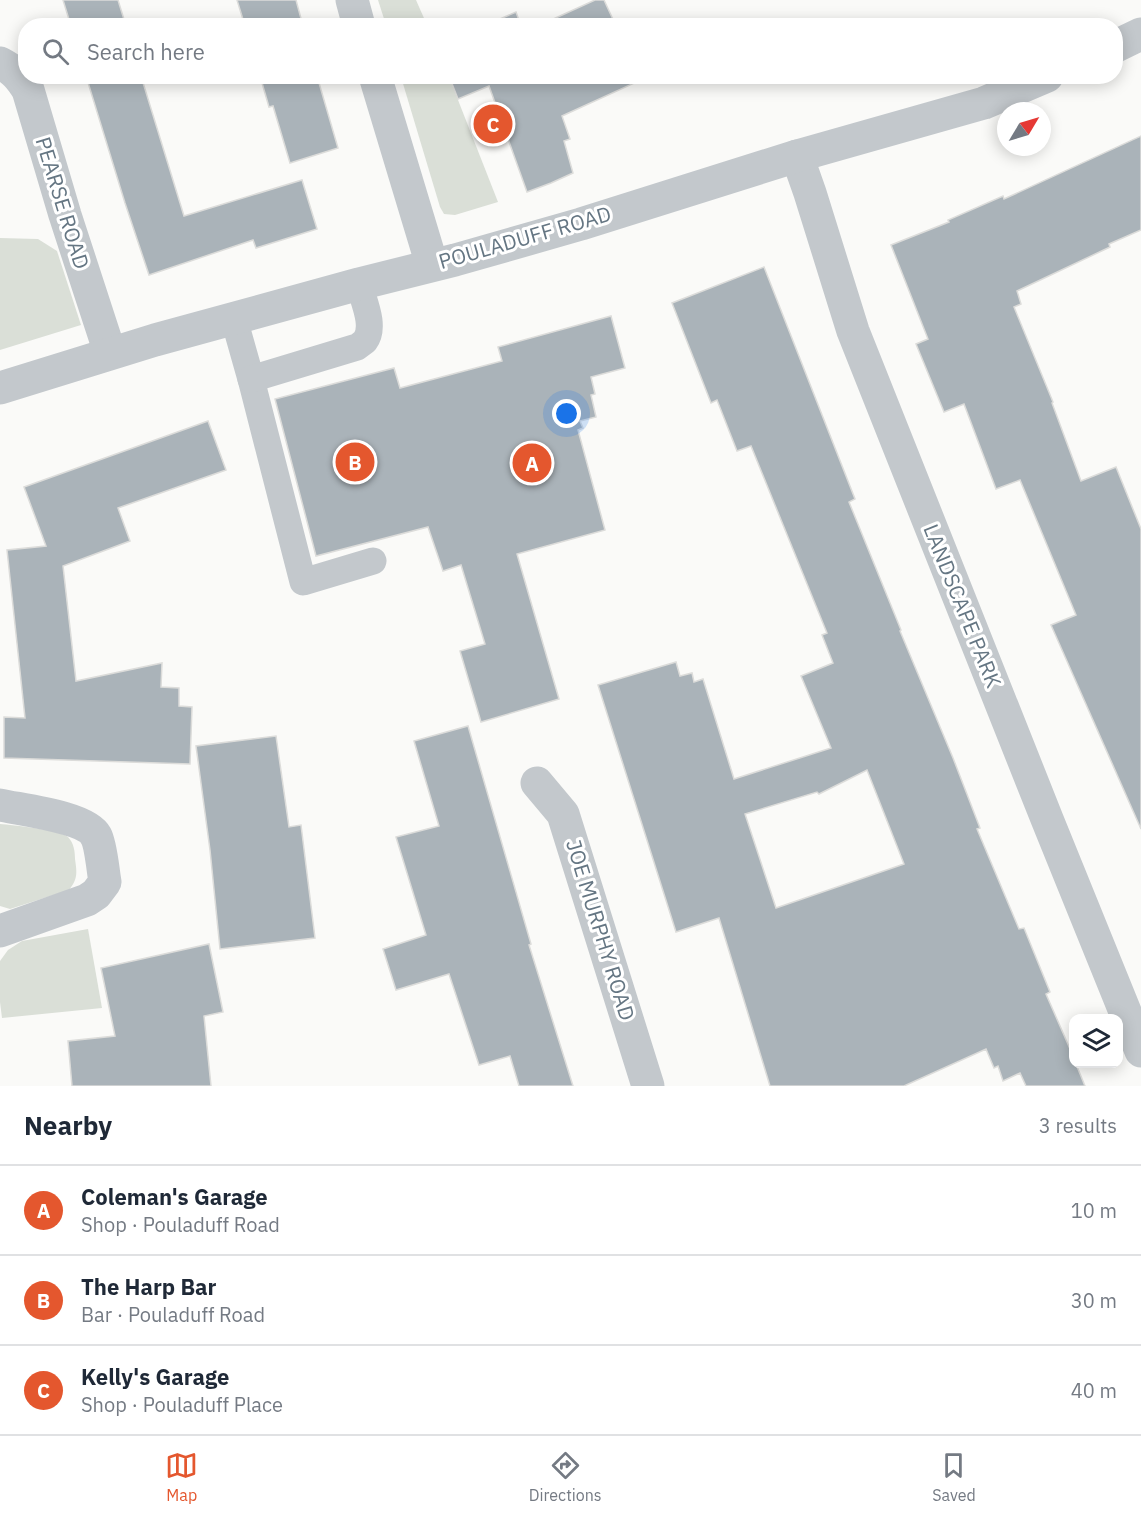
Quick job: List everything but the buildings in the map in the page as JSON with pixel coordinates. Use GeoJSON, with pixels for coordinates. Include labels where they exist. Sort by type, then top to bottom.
{"type":"FeatureCollection","features":[{"type":"Feature","properties":{"kind":"street"},"geometry":{"type":"LineString","coordinates":[[352,0],[358,18]]}},
{"type":"Feature","properties":{"kind":"street"},"geometry":{"type":"LineString","coordinates":[[1123,43],[1141,34]]}},
{"type":"Feature","properties":{"kind":"street","name":"PEARSE ROAD"},"geometry":{"type":"LineString","coordinates":[[0,63],[18,75]]}},
{"type":"Feature","properties":{"kind":"street","name":"PEARSE ROAD"},"geometry":{"type":"LineString","coordinates":[[25,84],[110,353]]}},
{"type":"Feature","properties":{"kind":"street"},"geometry":{"type":"LineString","coordinates":[[377,84],[432,265]]}},
{"type":"Feature","properties":{"kind":"street","name":"POULADUFF ROAD"},"geometry":{"type":"LineString","coordinates":[[0,388],[110,353],[580,224],[797,156],[984,103],[1028,84]]}},
{"type":"Feature","properties":{"kind":"street","name":"LANDSCAPE PARK"},"geometry":{"type":"LineString","coordinates":[[797,156],[853,332],[1141,1051]]}},
{"type":"Feature","properties":{"kind":"street","name":"JOE MURPHY ROAD"},"geometry":{"type":"LineString","coordinates":[[537,783],[563,814],[648,1086]]}},
{"type":"Feature","properties":{"kind":"street"},"geometry":{"type":"LineString","coordinates":[[0,805],[72,820],[91,829],[97,837],[105,882],[96,894],[87,900],[0,932]]}},
{"type":"Feature","properties":{"kind":"lane"},"geometry":{"type":"LineString","coordinates":[[251,379],[357,347],[364,341],[369,331],[368,318],[358,284]]}},
{"type":"Feature","properties":{"kind":"lane"},"geometry":{"type":"LineString","coordinates":[[234,319],[303,582],[373,561]]}},
{"type":"Feature","properties":{"kind":"shaded area"},"geometry":{"type":"Polygon","coordinates":[[[378,0],[416,0],[424,18],[384,18],[378,0]]]}},
{"type":"Feature","properties":{"kind":"shaded area"},"geometry":{"type":"Polygon","coordinates":[[[403,84],[452,84],[498,202],[455,215],[444,214],[403,84]]]}},
{"type":"Feature","properties":{"kind":"shaded area"},"geometry":{"type":"Polygon","coordinates":[[[0,238],[38,239],[57,251],[81,325],[0,350],[0,238]]]}},
{"type":"Feature","properties":{"kind":"shaded area"},"geometry":{"type":"Polygon","coordinates":[[[0,824],[47,830],[68,837],[74,848],[76,872],[69,890],[10,909],[0,906],[0,824]]]}},
{"type":"Feature","properties":{"kind":"shaded area"},"geometry":{"type":"Polygon","coordinates":[[[88,929],[102,1008],[2,1018],[0,961],[8,950],[22,941],[88,929]]]}},
{"type":"Feature","properties":{"kind":"place","name":"Kelly's Garage"},"geometry":{"type":"Point","coordinates":[493,124]}},
{"type":"Feature","properties":{"kind":"place","name":"The Harp Bar"},"geometry":{"type":"Point","coordinates":[355,462]}},
{"type":"Feature","properties":{"kind":"place","name":"Coleman's Garage"},"geometry":{"type":"Point","coordinates":[532,463]}}]}
